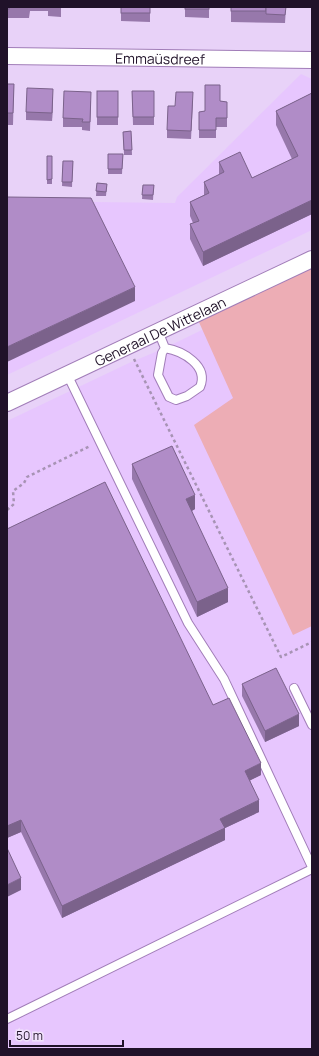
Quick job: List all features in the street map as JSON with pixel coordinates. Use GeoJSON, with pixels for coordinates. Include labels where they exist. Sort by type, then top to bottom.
{"type":"FeatureCollection","features":[{"type":"Feature","properties":{"kind":"street","name":"Emmaüsdreef"},"geometry":{"type":"LineString","coordinates":[[7,56],[312,60]]}},
{"type":"Feature","properties":{"kind":"street","name":"Generaal De Wittelaan"},"geometry":{"type":"LineString","coordinates":[[7,403],[312,259]]}},
{"type":"Feature","properties":{"kind":"lane"},"geometry":{"type":"LineString","coordinates":[[158,331],[165,348]]}},
{"type":"Feature","properties":{"kind":"lane"},"geometry":{"type":"LineString","coordinates":[[165,348],[171,349],[195,362],[199,368],[201,379],[200,387],[187,396],[176,400],[169,396],[158,375],[162,353],[165,348]]}},
{"type":"Feature","properties":{"kind":"lane"},"geometry":{"type":"LineString","coordinates":[[7,1019],[312,868],[224,679],[188,622],[67,374]]}},
{"type":"Feature","properties":{"kind":"lane"},"geometry":{"type":"LineString","coordinates":[[294,688],[312,726]]}},
{"type":"Feature","properties":{"kind":"path"},"geometry":{"type":"LineString","coordinates":[[127,346],[281,657],[312,642]]}},
{"type":"Feature","properties":{"kind":"path"},"geometry":{"type":"LineString","coordinates":[[7,510],[14,504],[13,491],[24,483],[27,477],[100,442]]}},
{"type":"Feature","properties":{"kind":"shaded area"},"geometry":{"type":"Polygon","coordinates":[[[301,74],[312,79],[312,230],[7,375],[7,201],[175,203],[177,197],[301,74]]]}},
{"type":"Feature","properties":{"kind":"shaded area"},"geometry":{"type":"Polygon","coordinates":[[[312,267],[312,626],[293,635],[194,425],[233,398],[198,320],[312,267]]]}},
{"type":"Feature","properties":{"kind":"shaded area"},"geometry":{"type":"Polygon","coordinates":[[[312,276],[312,1049],[7,1049],[7,421],[129,363],[165,348],[312,276]]]}},
{"type":"Feature","properties":{"kind":"building"},"geometry":{"type":"Polygon","coordinates":[[[121,7],[150,7],[150,13],[121,13],[121,7]]]}},
{"type":"Feature","properties":{"kind":"building"},"geometry":{"type":"Polygon","coordinates":[[[185,7],[209,7],[209,9],[185,9],[185,7]]]}},
{"type":"Feature","properties":{"kind":"building"},"geometry":{"type":"Polygon","coordinates":[[[231,7],[266,7],[266,11],[231,11],[231,7]]]}},
{"type":"Feature","properties":{"kind":"building"},"geometry":{"type":"Polygon","coordinates":[[[266,7],[286,7],[285,15],[266,14],[266,7]]]}},
{"type":"Feature","properties":{"kind":"building"},"geometry":{"type":"Polygon","coordinates":[[[7,84],[14,84],[13,113],[7,113],[7,84]]]}},
{"type":"Feature","properties":{"kind":"building"},"geometry":{"type":"Polygon","coordinates":[[[205,85],[220,85],[220,101],[227,102],[227,118],[216,118],[216,130],[199,130],[199,112],[205,111],[205,85]]]}},
{"type":"Feature","properties":{"kind":"building"},"geometry":{"type":"Polygon","coordinates":[[[27,88],[53,89],[52,113],[26,112],[27,88]]]}},
{"type":"Feature","properties":{"kind":"building"},"geometry":{"type":"Polygon","coordinates":[[[64,91],[91,92],[90,122],[82,122],[83,119],[63,118],[64,91]]]}},
{"type":"Feature","properties":{"kind":"building"},"geometry":{"type":"Polygon","coordinates":[[[97,91],[118,91],[118,117],[97,117],[97,91]]]}},
{"type":"Feature","properties":{"kind":"building"},"geometry":{"type":"Polygon","coordinates":[[[132,91],[154,91],[154,117],[133,117],[132,91]]]}},
{"type":"Feature","properties":{"kind":"building"},"geometry":{"type":"Polygon","coordinates":[[[176,92],[193,92],[191,131],[167,130],[168,106],[175,106],[176,92]]]}},
{"type":"Feature","properties":{"kind":"building"},"geometry":{"type":"Polygon","coordinates":[[[312,93],[312,200],[203,252],[190,224],[199,221],[190,202],[209,193],[204,182],[224,172],[219,162],[240,152],[252,178],[298,156],[276,111],[312,93]]]}},
{"type":"Feature","properties":{"kind":"building"},"geometry":{"type":"Polygon","coordinates":[[[131,131],[132,150],[124,150],[123,132],[131,131]]]}},
{"type":"Feature","properties":{"kind":"building"},"geometry":{"type":"Polygon","coordinates":[[[108,154],[123,154],[122,169],[108,169],[108,154]]]}},
{"type":"Feature","properties":{"kind":"building"},"geometry":{"type":"Polygon","coordinates":[[[47,156],[52,156],[52,179],[47,180],[47,156]]]}},
{"type":"Feature","properties":{"kind":"building"},"geometry":{"type":"Polygon","coordinates":[[[63,161],[73,161],[72,182],[62,182],[63,161]]]}},
{"type":"Feature","properties":{"kind":"building"},"geometry":{"type":"Polygon","coordinates":[[[97,183],[107,184],[106,192],[96,191],[97,183]]]}},
{"type":"Feature","properties":{"kind":"building"},"geometry":{"type":"Polygon","coordinates":[[[143,185],[154,185],[153,195],[142,195],[143,185]]]}},
{"type":"Feature","properties":{"kind":"building"},"geometry":{"type":"Polygon","coordinates":[[[7,197],[91,198],[135,287],[7,347],[7,197]]]}},
{"type":"Feature","properties":{"kind":"building"},"geometry":{"type":"Polygon","coordinates":[[[172,446],[195,495],[186,499],[228,588],[197,602],[132,464],[172,446]]]}},
{"type":"Feature","properties":{"kind":"building"},"geometry":{"type":"Polygon","coordinates":[[[105,482],[213,705],[229,698],[261,763],[245,771],[259,800],[220,819],[225,828],[62,906],[21,820],[7,826],[7,529],[105,482]]]}},
{"type":"Feature","properties":{"kind":"building"},"geometry":{"type":"Polygon","coordinates":[[[276,668],[299,714],[265,731],[242,684],[276,668]]]}},
{"type":"Feature","properties":{"kind":"building"},"geometry":{"type":"Polygon","coordinates":[[[7,848],[21,878],[7,885],[7,848]]]}}]}
